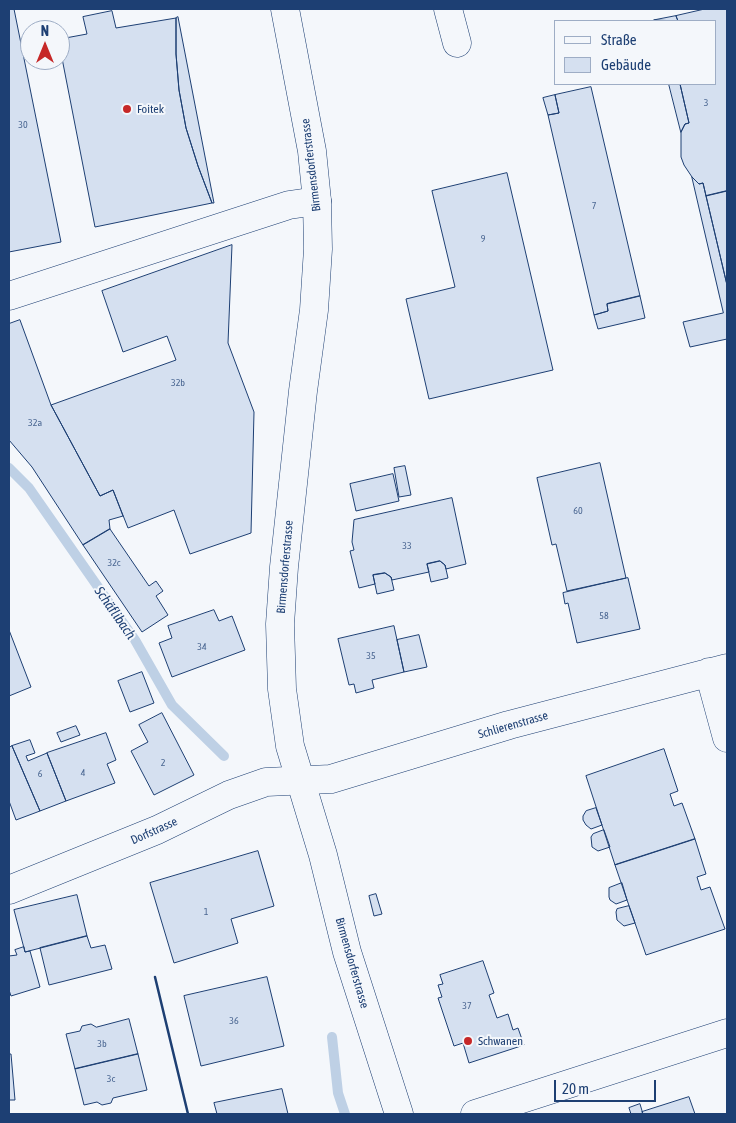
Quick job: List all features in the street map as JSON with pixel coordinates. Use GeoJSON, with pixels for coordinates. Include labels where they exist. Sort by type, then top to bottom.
{"type":"FeatureCollection","features":[{"type":"Feature","properties":{"kind":"main road","name":"Birmensdorferstrasse"},"geometry":{"type":"LineString","coordinates":[[285,9],[312,151],[317,201],[318,249],[314,310],[290,504],[280,624],[282,689],[290,746],[324,855],[352,968],[399,1114]]}},
{"type":"Feature","properties":{"kind":"main road"},"geometry":{"type":"LineString","coordinates":[[448,9],[457,43]]}},
{"type":"Feature","properties":{"kind":"main road"},"geometry":{"type":"LineString","coordinates":[[9,296],[289,205],[317,201]]}},
{"type":"Feature","properties":{"kind":"main road"},"geometry":{"type":"LineString","coordinates":[[718,670],[727,738]]}},
{"type":"Feature","properties":{"kind":"main road","name":"Schlierenstrasse"},"geometry":{"type":"LineString","coordinates":[[300,781],[331,779],[509,725],[718,670]]}},
{"type":"Feature","properties":{"kind":"main road","name":"Dorfstrasse"},"geometry":{"type":"LineString","coordinates":[[9,890],[157,830],[229,796],[266,782],[300,781]]}},
{"type":"Feature","properties":{"kind":"main road"},"geometry":{"type":"LineString","coordinates":[[475,1114],[727,1033]]}},
{"type":"Feature","properties":{"kind":"building"},"geometry":{"type":"Polygon","coordinates":[[[9,9],[14,9],[20,39],[20,70],[26,70],[61,242],[9,252],[9,9]]]}},
{"type":"Feature","properties":{"kind":"building"},"geometry":{"type":"Polygon","coordinates":[[[705,9],[727,9],[727,191],[706,196],[703,183],[699,184],[692,177],[681,157],[681,132],[685,124],[689,123],[680,85],[716,85],[716,20],[678,20],[676,16],[705,9]]]}},
{"type":"Feature","properties":{"kind":"building","name":"Foitek"},"geometry":{"type":"Polygon","coordinates":[[[112,11],[116,28],[176,18],[179,90],[186,128],[212,203],[95,227],[64,70],[70,70],[70,37],[87,34],[83,17],[112,11]]]}},
{"type":"Feature","properties":{"kind":"building"},"geometry":{"type":"Polygon","coordinates":[[[676,16],[678,20],[654,20],[676,16]]]}},
{"type":"Feature","properties":{"kind":"building"},"geometry":{"type":"Polygon","coordinates":[[[178,17],[214,203],[212,203],[198,166],[186,128],[179,90],[176,54],[176,18],[178,17]]]}},
{"type":"Feature","properties":{"kind":"building"},"geometry":{"type":"Polygon","coordinates":[[[669,85],[680,85],[689,123],[685,124],[681,132],[669,85]]]}},
{"type":"Feature","properties":{"kind":"building"},"geometry":{"type":"Polygon","coordinates":[[[591,87],[640,296],[607,304],[608,311],[594,315],[548,115],[559,113],[555,95],[591,87]]]}},
{"type":"Feature","properties":{"kind":"building"},"geometry":{"type":"Polygon","coordinates":[[[555,95],[559,113],[548,115],[543,98],[555,95]]]}},
{"type":"Feature","properties":{"kind":"building"},"geometry":{"type":"Polygon","coordinates":[[[507,173],[553,370],[429,399],[406,299],[455,287],[432,191],[507,173]]]}},
{"type":"Feature","properties":{"kind":"building"},"geometry":{"type":"Polygon","coordinates":[[[692,177],[699,184],[703,183],[727,285],[727,339],[690,347],[683,322],[723,313],[692,177]]]}},
{"type":"Feature","properties":{"kind":"building"},"geometry":{"type":"Polygon","coordinates":[[[727,191],[727,285],[706,196],[727,191]]]}},
{"type":"Feature","properties":{"kind":"building"},"geometry":{"type":"Polygon","coordinates":[[[232,245],[228,343],[254,412],[251,533],[190,554],[174,510],[128,528],[113,490],[100,496],[51,405],[176,360],[167,336],[123,352],[102,291],[232,245]]]}},
{"type":"Feature","properties":{"kind":"building"},"geometry":{"type":"Polygon","coordinates":[[[640,296],[645,318],[598,329],[594,315],[608,311],[607,304],[640,296]]]}},
{"type":"Feature","properties":{"kind":"building"},"geometry":{"type":"Polygon","coordinates":[[[20,320],[51,405],[100,496],[113,490],[123,516],[109,520],[110,529],[83,545],[32,467],[9,440],[9,324],[20,320]]]}},
{"type":"Feature","properties":{"kind":"building"},"geometry":{"type":"Polygon","coordinates":[[[600,463],[626,578],[567,591],[556,544],[552,545],[537,478],[600,463]]]}},
{"type":"Feature","properties":{"kind":"building"},"geometry":{"type":"Polygon","coordinates":[[[405,466],[411,495],[399,497],[394,468],[405,466]]]}},
{"type":"Feature","properties":{"kind":"building"},"geometry":{"type":"Polygon","coordinates":[[[393,474],[399,501],[356,511],[350,484],[393,474]]]}},
{"type":"Feature","properties":{"kind":"building"},"geometry":{"type":"Polygon","coordinates":[[[452,498],[466,564],[446,569],[445,565],[440,561],[427,564],[429,572],[392,580],[385,573],[373,575],[375,584],[359,588],[350,551],[354,550],[352,542],[354,520],[452,498]]]}},
{"type":"Feature","properties":{"kind":"building"},"geometry":{"type":"Polygon","coordinates":[[[110,529],[149,586],[156,581],[163,591],[156,596],[168,615],[142,632],[83,545],[110,529]]]}},
{"type":"Feature","properties":{"kind":"building"},"geometry":{"type":"Polygon","coordinates":[[[440,561],[445,565],[448,578],[431,582],[427,564],[440,561]]]}},
{"type":"Feature","properties":{"kind":"building"},"geometry":{"type":"Polygon","coordinates":[[[385,573],[391,577],[394,590],[377,594],[373,575],[385,573]]]}},
{"type":"Feature","properties":{"kind":"building"},"geometry":{"type":"Polygon","coordinates":[[[628,578],[640,629],[577,643],[568,603],[565,604],[563,593],[628,578]]]}},
{"type":"Feature","properties":{"kind":"building"},"geometry":{"type":"Polygon","coordinates":[[[214,610],[219,621],[232,616],[245,650],[172,677],[159,643],[172,638],[168,626],[214,610]]]}},
{"type":"Feature","properties":{"kind":"building"},"geometry":{"type":"Polygon","coordinates":[[[394,626],[404,672],[372,680],[374,688],[356,693],[354,684],[349,685],[338,639],[394,626]]]}},
{"type":"Feature","properties":{"kind":"building"},"geometry":{"type":"Polygon","coordinates":[[[9,630],[31,687],[9,696],[9,630]]]}},
{"type":"Feature","properties":{"kind":"building"},"geometry":{"type":"Polygon","coordinates":[[[419,635],[427,667],[404,672],[397,640],[419,635]]]}},
{"type":"Feature","properties":{"kind":"building"},"geometry":{"type":"Polygon","coordinates":[[[142,672],[154,703],[130,712],[118,681],[142,672]]]}},
{"type":"Feature","properties":{"kind":"building"},"geometry":{"type":"Polygon","coordinates":[[[162,713],[194,775],[154,795],[131,751],[148,742],[139,725],[162,713]]]}},
{"type":"Feature","properties":{"kind":"building"},"geometry":{"type":"Polygon","coordinates":[[[76,726],[80,735],[61,742],[57,733],[76,726]]]}},
{"type":"Feature","properties":{"kind":"building"},"geometry":{"type":"Polygon","coordinates":[[[106,733],[116,760],[107,764],[115,783],[66,801],[47,753],[106,733]]]}},
{"type":"Feature","properties":{"kind":"building"},"geometry":{"type":"Polygon","coordinates":[[[30,740],[35,753],[26,756],[28,761],[47,753],[66,801],[40,811],[12,746],[30,740]]]}},
{"type":"Feature","properties":{"kind":"building"},"geometry":{"type":"Polygon","coordinates":[[[12,746],[40,811],[16,820],[9,801],[9,748],[12,746]]]}},
{"type":"Feature","properties":{"kind":"building"},"geometry":{"type":"Polygon","coordinates":[[[664,749],[678,791],[670,794],[674,806],[682,803],[695,839],[615,865],[586,776],[664,749]]]}},
{"type":"Feature","properties":{"kind":"building"},"geometry":{"type":"Polygon","coordinates":[[[596,808],[602,825],[591,829],[586,825],[583,816],[586,811],[596,808]]]}},
{"type":"Feature","properties":{"kind":"building"},"geometry":{"type":"Polygon","coordinates":[[[604,830],[610,847],[598,851],[592,847],[591,837],[593,834],[604,830]]]}},
{"type":"Feature","properties":{"kind":"building"},"geometry":{"type":"Polygon","coordinates":[[[695,839],[706,874],[697,877],[701,890],[710,887],[725,929],[646,955],[615,865],[695,839]]]}},
{"type":"Feature","properties":{"kind":"building"},"geometry":{"type":"Polygon","coordinates":[[[258,851],[274,906],[231,919],[238,943],[174,963],[150,883],[258,851]]]}},
{"type":"Feature","properties":{"kind":"building"},"geometry":{"type":"Polygon","coordinates":[[[622,883],[627,900],[616,904],[610,900],[609,888],[622,883]]]}},
{"type":"Feature","properties":{"kind":"building"},"geometry":{"type":"Polygon","coordinates":[[[376,894],[382,914],[374,916],[369,896],[376,894]]]}},
{"type":"Feature","properties":{"kind":"building"},"geometry":{"type":"Polygon","coordinates":[[[77,895],[87,936],[25,952],[14,910],[77,895]]]}},
{"type":"Feature","properties":{"kind":"building"},"geometry":{"type":"Polygon","coordinates":[[[629,906],[635,923],[624,926],[617,920],[616,912],[617,909],[629,906]]]}},
{"type":"Feature","properties":{"kind":"building"},"geometry":{"type":"Polygon","coordinates":[[[87,936],[91,948],[105,945],[112,969],[49,985],[40,948],[87,936]]]}},
{"type":"Feature","properties":{"kind":"building"},"geometry":{"type":"Polygon","coordinates":[[[24,947],[25,952],[30,951],[40,987],[11,996],[9,990],[9,956],[17,955],[15,950],[24,947]]]}},
{"type":"Feature","properties":{"kind":"building"},"geometry":{"type":"Polygon","coordinates":[[[483,961],[494,993],[489,995],[497,1018],[508,1014],[513,1030],[518,1028],[524,1045],[469,1063],[463,1043],[454,1046],[438,998],[442,997],[438,985],[443,984],[440,975],[483,961]]]}},
{"type":"Feature","properties":{"kind":"building"},"geometry":{"type":"Polygon","coordinates":[[[267,977],[284,1046],[201,1066],[184,996],[267,977]]]}},
{"type":"Feature","properties":{"kind":"building"},"geometry":{"type":"Polygon","coordinates":[[[129,1019],[138,1054],[75,1069],[66,1034],[80,1031],[82,1026],[91,1024],[96,1027],[129,1019]]]}},
{"type":"Feature","properties":{"kind":"building"},"geometry":{"type":"Polygon","coordinates":[[[9,1054],[11,1054],[15,1100],[9,1100],[9,1054]]]}},
{"type":"Feature","properties":{"kind":"building"},"geometry":{"type":"Polygon","coordinates":[[[138,1054],[147,1090],[113,1098],[111,1103],[102,1105],[97,1102],[84,1105],[75,1069],[138,1054]]]}},
{"type":"Feature","properties":{"kind":"building"},"geometry":{"type":"Polygon","coordinates":[[[282,1089],[288,1114],[217,1114],[214,1103],[282,1089]]]}},
{"type":"Feature","properties":{"kind":"building"},"geometry":{"type":"Polygon","coordinates":[[[689,1097],[695,1114],[643,1114],[642,1112],[689,1097]]]}},
{"type":"Feature","properties":{"kind":"building"},"geometry":{"type":"Polygon","coordinates":[[[640,1104],[643,1114],[631,1114],[629,1108],[640,1104]]]}},
{"type":"Feature","properties":{"kind":"waterway","name":"Schäflibach"},"geometry":{"type":"LineString","coordinates":[[9,468],[29,488],[135,640],[172,705],[224,756]]}},
{"type":"Feature","properties":{"kind":"waterway","name":"Schäflibach"},"geometry":{"type":"LineString","coordinates":[[332,1037],[338,1093],[345,1114]]}},
{"type":"Feature","properties":{"kind":"wall"},"geometry":{"type":"LineString","coordinates":[[155,977],[188,1114]]}},
{"type":"Feature","properties":{"kind":"place","name":"Foitek"},"geometry":{"type":"Point","coordinates":[127,109]}},
{"type":"Feature","properties":{"kind":"place","name":"Schwanen"},"geometry":{"type":"Point","coordinates":[468,1041]}}]}
